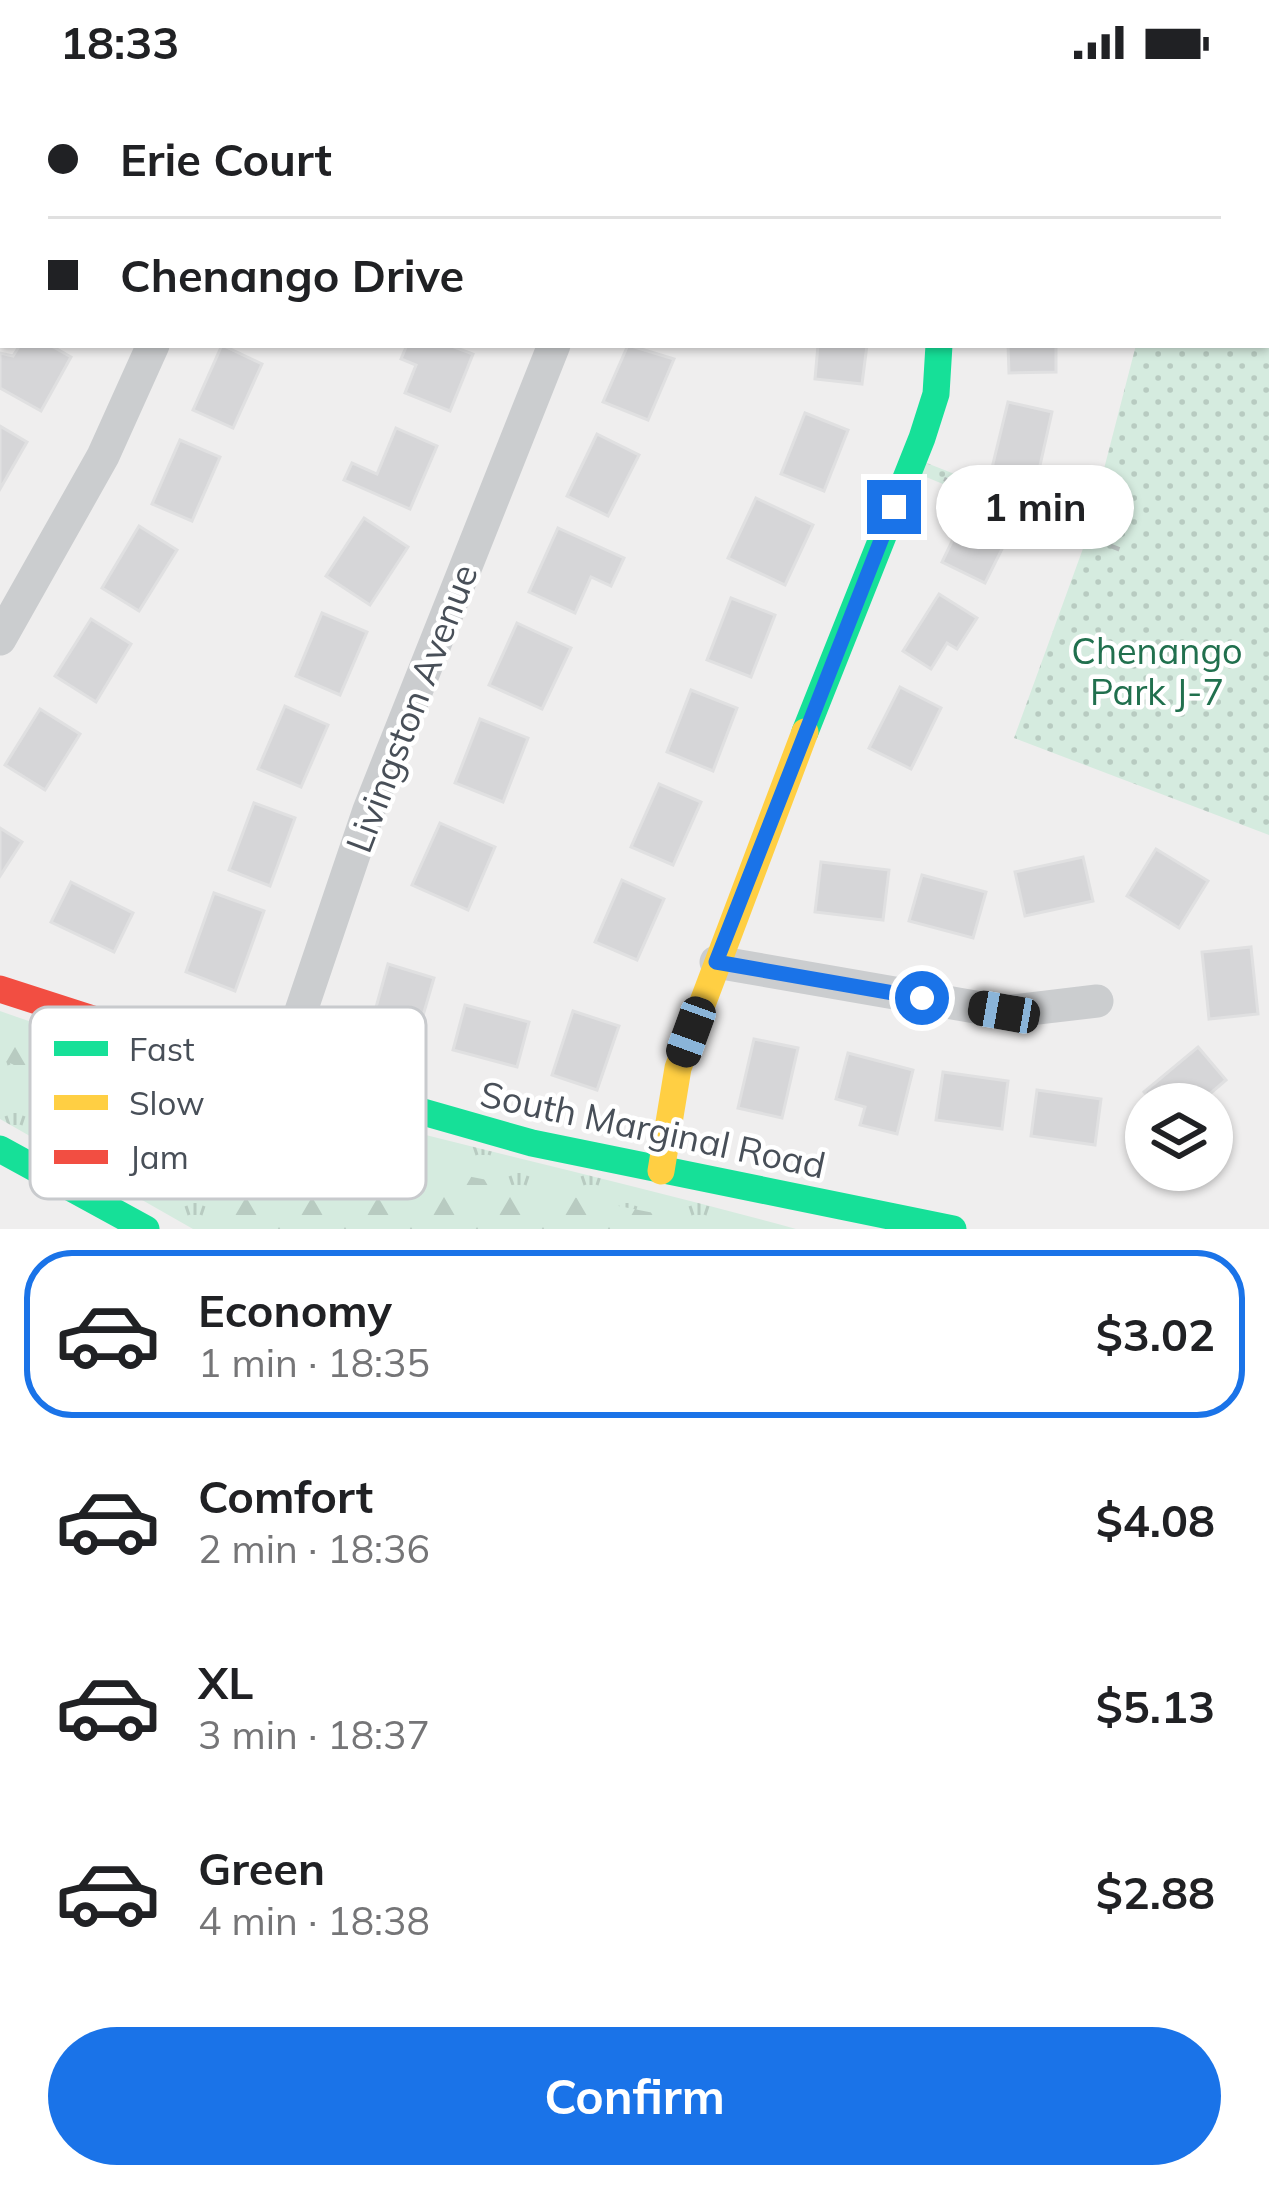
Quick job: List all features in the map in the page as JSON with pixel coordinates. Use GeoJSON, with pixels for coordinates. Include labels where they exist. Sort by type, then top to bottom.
{"type":"FeatureCollection","features":[{"type":"Feature","properties":{"kind":"main road"},"geometry":{"type":"LineString","coordinates":[[661,1171],[678,1068],[911,466],[936,394],[939,348]]}},
{"type":"Feature","properties":{"kind":"main road","name":"South Marginal Road"},"geometry":{"type":"LineString","coordinates":[[0,974],[80,1007]]}},
{"type":"Feature","properties":{"kind":"main road"},"geometry":{"type":"LineString","coordinates":[[0,989],[56,1007]]}},
{"type":"Feature","properties":{"kind":"main road","name":"South Marginal Road"},"geometry":{"type":"LineString","coordinates":[[426,1113],[661,1171],[953,1229]]}},
{"type":"Feature","properties":{"kind":"main road"},"geometry":{"type":"LineString","coordinates":[[0,1149],[30,1165]]}},
{"type":"Feature","properties":{"kind":"main road"},"geometry":{"type":"LineString","coordinates":[[91,1199],[146,1229]]}},
{"type":"Feature","properties":{"kind":"street"},"geometry":{"type":"LineString","coordinates":[[0,639],[103,456],[152,348]]}},
{"type":"Feature","properties":{"kind":"street","name":"Livingston Avenue"},"geometry":{"type":"LineString","coordinates":[[302,1007],[369,810],[553,348]]}},
{"type":"Feature","properties":{"kind":"street"},"geometry":{"type":"LineString","coordinates":[[716,962],[1004,1012],[1097,1000]]}},
{"type":"Feature","properties":{"kind":"path"},"geometry":{"type":"LineString","coordinates":[[911,466],[1121,550]]}},
{"type":"Feature","properties":{"kind":"green space","name":"Chenango Park J-7"},"geometry":{"type":"Polygon","coordinates":[[[1135,348],[1269,348],[1269,835],[1014,738],[1085,543],[914,472],[919,460],[1089,527],[1135,348]]]}},
{"type":"Feature","properties":{"kind":"green space"},"geometry":{"type":"Polygon","coordinates":[[[0,1011],[30,1021],[30,1136],[0,1119],[0,1011]]]}},
{"type":"Feature","properties":{"kind":"green space"},"geometry":{"type":"Polygon","coordinates":[[[0,1029],[30,1039],[30,1071],[0,1059],[0,1029]]]}},
{"type":"Feature","properties":{"kind":"green space"},"geometry":{"type":"Polygon","coordinates":[[[426,1134],[796,1229],[193,1229],[140,1199],[426,1199],[426,1134]]]}},
{"type":"Feature","properties":{"kind":"green space"},"geometry":{"type":"Polygon","coordinates":[[[426,1168],[659,1214],[657,1229],[261,1229],[215,1211],[199,1199],[426,1199],[426,1168]]]}},
{"type":"Feature","properties":{"kind":"building"},"geometry":{"type":"Polygon","coordinates":[[[18,348],[55,348],[71,357],[41,411],[0,388],[0,353],[13,356],[18,348]]]}},
{"type":"Feature","properties":{"kind":"building"},"geometry":{"type":"Polygon","coordinates":[[[221,348],[262,364],[233,428],[193,410],[221,348]]]}},
{"type":"Feature","properties":{"kind":"building"},"geometry":{"type":"Polygon","coordinates":[[[406,348],[457,348],[473,354],[450,411],[405,393],[416,365],[401,359],[406,348]]]}},
{"type":"Feature","properties":{"kind":"building"},"geometry":{"type":"Polygon","coordinates":[[[627,348],[674,359],[648,420],[603,402],[627,348]]]}},
{"type":"Feature","properties":{"kind":"building"},"geometry":{"type":"Polygon","coordinates":[[[818,348],[867,348],[862,384],[815,379],[818,348]]]}},
{"type":"Feature","properties":{"kind":"building"},"geometry":{"type":"Polygon","coordinates":[[[1008,348],[1056,348],[1056,372],[1009,373],[1008,348]]]}},
{"type":"Feature","properties":{"kind":"building"},"geometry":{"type":"Polygon","coordinates":[[[1008,402],[1052,412],[1037,479],[992,468],[1008,402]]]}},
{"type":"Feature","properties":{"kind":"building"},"geometry":{"type":"Polygon","coordinates":[[[805,413],[848,430],[824,491],[781,474],[805,413]]]}},
{"type":"Feature","properties":{"kind":"building"},"geometry":{"type":"Polygon","coordinates":[[[0,426],[27,442],[0,489],[0,426]]]}},
{"type":"Feature","properties":{"kind":"building"},"geometry":{"type":"Polygon","coordinates":[[[396,428],[437,446],[410,509],[344,480],[352,463],[377,474],[396,428]]]}},
{"type":"Feature","properties":{"kind":"building"},"geometry":{"type":"Polygon","coordinates":[[[597,434],[639,455],[608,516],[567,496],[597,434]]]}},
{"type":"Feature","properties":{"kind":"building"},"geometry":{"type":"Polygon","coordinates":[[[180,440],[220,457],[192,521],[152,504],[180,440]]]}},
{"type":"Feature","properties":{"kind":"building"},"geometry":{"type":"Polygon","coordinates":[[[756,498],[813,525],[785,585],[728,558],[756,498]]]}},
{"type":"Feature","properties":{"kind":"building"},"geometry":{"type":"Polygon","coordinates":[[[971,502],[1015,523],[985,583],[942,562],[971,502]]]}},
{"type":"Feature","properties":{"kind":"building"},"geometry":{"type":"Polygon","coordinates":[[[364,518],[408,547],[370,605],[326,576],[364,518]]]}},
{"type":"Feature","properties":{"kind":"building"},"geometry":{"type":"Polygon","coordinates":[[[139,526],[177,550],[139,611],[102,588],[139,526]]]}},
{"type":"Feature","properties":{"kind":"building"},"geometry":{"type":"Polygon","coordinates":[[[558,528],[624,558],[611,586],[591,577],[575,613],[529,592],[558,528]]]}},
{"type":"Feature","properties":{"kind":"building"},"geometry":{"type":"Polygon","coordinates":[[[939,594],[977,618],[957,649],[947,643],[931,669],[903,651],[939,594]]]}},
{"type":"Feature","properties":{"kind":"building"},"geometry":{"type":"Polygon","coordinates":[[[731,598],[775,615],[751,677],[707,660],[731,598]]]}},
{"type":"Feature","properties":{"kind":"building"},"geometry":{"type":"Polygon","coordinates":[[[322,613],[367,632],[340,695],[296,676],[322,613]]]}},
{"type":"Feature","properties":{"kind":"building"},"geometry":{"type":"Polygon","coordinates":[[[91,619],[131,644],[96,702],[55,676],[91,619]]]}},
{"type":"Feature","properties":{"kind":"building"},"geometry":{"type":"Polygon","coordinates":[[[517,623],[571,648],[542,709],[489,685],[517,623]]]}},
{"type":"Feature","properties":{"kind":"building"},"geometry":{"type":"Polygon","coordinates":[[[900,687],[941,708],[911,769],[869,748],[900,687]]]}},
{"type":"Feature","properties":{"kind":"building"},"geometry":{"type":"Polygon","coordinates":[[[691,690],[737,708],[713,771],[667,752],[691,690]]]}},
{"type":"Feature","properties":{"kind":"building"},"geometry":{"type":"Polygon","coordinates":[[[285,706],[328,725],[301,787],[258,769],[285,706]]]}},
{"type":"Feature","properties":{"kind":"building"},"geometry":{"type":"Polygon","coordinates":[[[40,709],[80,734],[45,790],[5,765],[40,709]]]}},
{"type":"Feature","properties":{"kind":"building"},"geometry":{"type":"Polygon","coordinates":[[[480,719],[528,738],[503,802],[455,783],[480,719]]]}},
{"type":"Feature","properties":{"kind":"building"},"geometry":{"type":"Polygon","coordinates":[[[659,784],[701,802],[673,865],[631,847],[659,784]]]}},
{"type":"Feature","properties":{"kind":"building"},"geometry":{"type":"Polygon","coordinates":[[[254,803],[295,818],[270,886],[229,870],[254,803]]]}},
{"type":"Feature","properties":{"kind":"building"},"geometry":{"type":"Polygon","coordinates":[[[440,823],[495,847],[468,910],[412,885],[440,823]]]}},
{"type":"Feature","properties":{"kind":"building"},"geometry":{"type":"Polygon","coordinates":[[[0,828],[22,842],[0,876],[0,828]]]}},
{"type":"Feature","properties":{"kind":"building"},"geometry":{"type":"Polygon","coordinates":[[[1156,849],[1208,881],[1179,928],[1127,896],[1156,849]]]}},
{"type":"Feature","properties":{"kind":"building"},"geometry":{"type":"Polygon","coordinates":[[[1083,857],[1093,901],[1025,916],[1015,872],[1083,857]]]}},
{"type":"Feature","properties":{"kind":"building"},"geometry":{"type":"Polygon","coordinates":[[[821,862],[889,870],[883,920],[815,912],[821,862]]]}},
{"type":"Feature","properties":{"kind":"building"},"geometry":{"type":"Polygon","coordinates":[[[922,875],[986,892],[973,938],[909,921],[922,875]]]}},
{"type":"Feature","properties":{"kind":"building"},"geometry":{"type":"Polygon","coordinates":[[[622,880],[664,899],[637,960],[595,942],[622,880]]]}},
{"type":"Feature","properties":{"kind":"building"},"geometry":{"type":"Polygon","coordinates":[[[71,882],[133,913],[114,952],[51,922],[71,882]]]}},
{"type":"Feature","properties":{"kind":"building"},"geometry":{"type":"Polygon","coordinates":[[[214,893],[264,911],[235,991],[186,972],[214,893]]]}},
{"type":"Feature","properties":{"kind":"building"},"geometry":{"type":"Polygon","coordinates":[[[1251,947],[1258,1014],[1209,1019],[1202,952],[1251,947]]]}},
{"type":"Feature","properties":{"kind":"building"},"geometry":{"type":"Polygon","coordinates":[[[388,964],[434,978],[426,1007],[376,1007],[388,964]]]}},
{"type":"Feature","properties":{"kind":"building"},"geometry":{"type":"Polygon","coordinates":[[[465,1005],[529,1022],[517,1067],[453,1050],[465,1005]]]}},
{"type":"Feature","properties":{"kind":"building"},"geometry":{"type":"Polygon","coordinates":[[[573,1011],[619,1026],[597,1090],[552,1075],[573,1011]]]}},
{"type":"Feature","properties":{"kind":"building"},"geometry":{"type":"Polygon","coordinates":[[[754,1039],[798,1048],[782,1118],[738,1108],[754,1039]]]}},
{"type":"Feature","properties":{"kind":"building"},"geometry":{"type":"Polygon","coordinates":[[[1198,1047],[1226,1080],[1222,1083],[1155,1083],[1198,1047]]]}},
{"type":"Feature","properties":{"kind":"building"},"geometry":{"type":"Polygon","coordinates":[[[848,1053],[913,1070],[897,1134],[860,1125],[865,1107],[836,1099],[848,1053]]]}},
{"type":"Feature","properties":{"kind":"building"},"geometry":{"type":"Polygon","coordinates":[[[943,1072],[1008,1081],[1002,1129],[936,1120],[943,1072]]]}},
{"type":"Feature","properties":{"kind":"building"},"geometry":{"type":"Polygon","coordinates":[[[1037,1090],[1101,1099],[1095,1145],[1031,1136],[1037,1090]]]}},
{"type":"Feature","properties":{"kind":"traffic: fast"},"geometry":{"type":"LineString","coordinates":[[805,732],[922,438],[936,394],[939,348]]}},
{"type":"Feature","properties":{"kind":"traffic: fast"},"geometry":{"type":"LineString","coordinates":[[426,1113],[532,1143],[953,1229]]}},
{"type":"Feature","properties":{"kind":"traffic: fast"},"geometry":{"type":"LineString","coordinates":[[0,1149],[30,1165]]}},
{"type":"Feature","properties":{"kind":"traffic: fast"},"geometry":{"type":"LineString","coordinates":[[91,1199],[146,1229]]}},
{"type":"Feature","properties":{"kind":"traffic: slow"},"geometry":{"type":"LineString","coordinates":[[661,1171],[678,1068],[805,732]]}},
{"type":"Feature","properties":{"kind":"traffic: jam"},"geometry":{"type":"LineString","coordinates":[[0,989],[56,1007]]}},
{"type":"Feature","properties":{"kind":"route"},"geometry":{"type":"LineString","coordinates":[[894,507],[777,796],[716,962],[922,998]]}}]}
